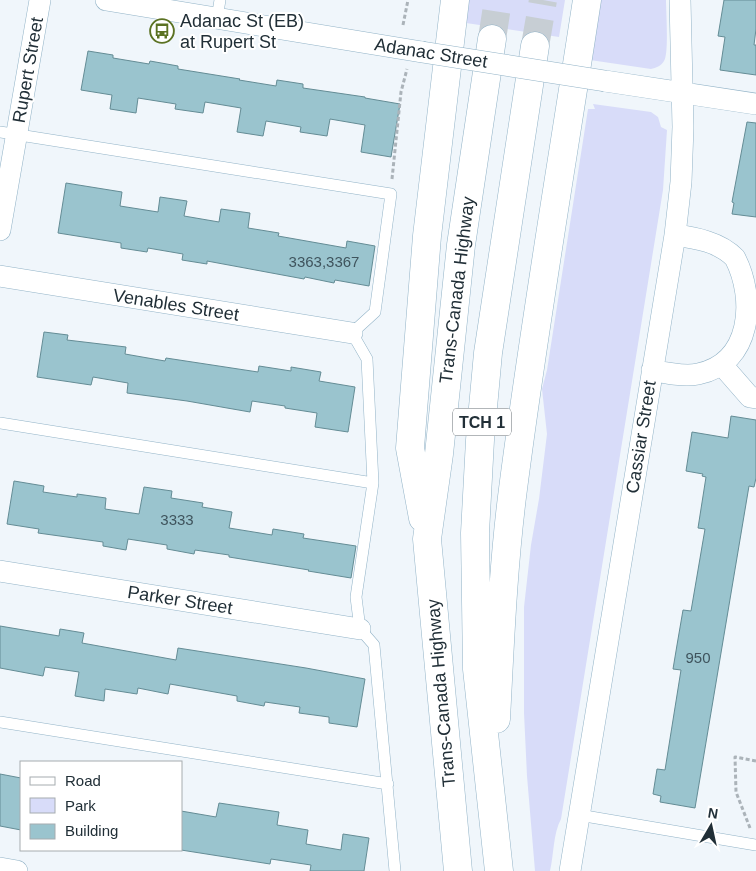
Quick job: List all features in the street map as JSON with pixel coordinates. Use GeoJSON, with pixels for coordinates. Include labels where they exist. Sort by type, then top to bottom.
{"type":"FeatureCollection","features":[{"type":"Feature","properties":{"kind":"highway"},"geometry":{"type":"LineString","coordinates":[[427,539],[410,448],[427,236],[455,0]]}},
{"type":"Feature","properties":{"kind":"highway"},"geometry":{"type":"LineString","coordinates":[[491,801],[503,595],[512,490],[587,0]]}},
{"type":"Feature","properties":{"kind":"highway","name":"Trans-Canada Highway"},"geometry":{"type":"LineString","coordinates":[[458,871],[427,539],[439,454],[460,245],[492,39]]}},
{"type":"Feature","properties":{"kind":"highway","name":"TCH 1"},"geometry":{"type":"LineString","coordinates":[[499,871],[477,668],[475,533],[480,440],[488,354],[535,46]]}},
{"type":"Feature","properties":{"kind":"street","name":"Rupert Street"},"geometry":{"type":"LineString","coordinates":[[0,230],[8,134],[40,0]]}},
{"type":"Feature","properties":{"kind":"street","name":"Adanac Street"},"geometry":{"type":"LineString","coordinates":[[106,0],[218,9],[422,52],[756,104]]}},
{"type":"Feature","properties":{"kind":"street","name":"Cassiar Street"},"geometry":{"type":"LineString","coordinates":[[570,871],[676,235],[683,127],[680,0]]}},
{"type":"Feature","properties":{"kind":"street"},"geometry":{"type":"LineString","coordinates":[[652,370],[697,374],[722,365],[742,347],[753,323],[755,299],[748,276],[735,257],[715,244],[676,235]]}},
{"type":"Feature","properties":{"kind":"street","name":"Venables Street"},"geometry":{"type":"LineString","coordinates":[[0,276],[352,333]]}},
{"type":"Feature","properties":{"kind":"street"},"geometry":{"type":"LineString","coordinates":[[722,365],[750,397],[756,398]]}},
{"type":"Feature","properties":{"kind":"street","name":"Parker Street"},"geometry":{"type":"LineString","coordinates":[[0,571],[360,629]]}},
{"type":"Feature","properties":{"kind":"street"},"geometry":{"type":"LineString","coordinates":[[0,868],[17,871]]}},
{"type":"Feature","properties":{"kind":"lane"},"geometry":{"type":"LineString","coordinates":[[8,134],[391,194],[375,312],[352,333],[367,359],[373,483],[356,597],[360,629],[374,645],[395,871]]}},
{"type":"Feature","properties":{"kind":"lane"},"geometry":{"type":"LineString","coordinates":[[0,423],[373,483]]}},
{"type":"Feature","properties":{"kind":"lane"},"geometry":{"type":"LineString","coordinates":[[0,722],[388,784]]}},
{"type":"Feature","properties":{"kind":"lane"},"geometry":{"type":"LineString","coordinates":[[579,815],[754,839]]}},
{"type":"Feature","properties":{"kind":"path"},"geometry":{"type":"LineString","coordinates":[[403,25],[408,0]]}},
{"type":"Feature","properties":{"kind":"path"},"geometry":{"type":"LineString","coordinates":[[391,194],[401,92],[407,69]]}},
{"type":"Feature","properties":{"kind":"path"},"geometry":{"type":"LineString","coordinates":[[754,839],[736,792],[735,757],[756,760]]}},
{"type":"Feature","properties":{"kind":"green space"},"geometry":{"type":"Polygon","coordinates":[[[466,0],[565,0],[559,37],[466,23],[466,0]]]}},
{"type":"Feature","properties":{"kind":"green space"},"geometry":{"type":"Polygon","coordinates":[[[600,0],[666,0],[666,57],[661,64],[651,69],[590,60],[600,0]]]}},
{"type":"Feature","properties":{"kind":"green space"},"geometry":{"type":"Polygon","coordinates":[[[593,104],[651,112],[658,117],[661,127],[667,130],[663,190],[561,819],[555,838],[550,871],[535,871],[524,713],[524,607],[547,434],[542,389],[547,370],[588,109],[595,109],[593,104]]]}},
{"type":"Feature","properties":{"kind":"building"},"geometry":{"type":"Polygon","coordinates":[[[724,0],[756,0],[754,45],[756,45],[756,75],[720,70],[725,37],[718,36],[724,0]]]}},
{"type":"Feature","properties":{"kind":"building"},"geometry":{"type":"Polygon","coordinates":[[[88,51],[113,55],[113,58],[149,64],[150,61],[178,66],[178,69],[276,86],[277,80],[303,84],[303,88],[400,104],[391,157],[361,152],[365,125],[330,119],[327,136],[300,132],[301,127],[266,121],[263,136],[237,132],[241,108],[205,102],[203,113],[175,109],[176,104],[138,98],[136,113],[110,109],[112,95],[81,90],[88,51]]]}},
{"type":"Feature","properties":{"kind":"building"},"geometry":{"type":"Polygon","coordinates":[[[747,122],[756,123],[756,217],[732,214],[734,203],[732,202],[747,122]]]}},
{"type":"Feature","properties":{"kind":"building"},"geometry":{"type":"Polygon","coordinates":[[[66,183],[122,192],[120,206],[158,212],[160,197],[187,201],[184,216],[219,222],[221,209],[250,213],[248,228],[279,233],[278,236],[346,248],[347,241],[375,246],[369,286],[335,280],[334,283],[305,277],[304,279],[207,261],[207,264],[182,260],[183,254],[148,248],[147,252],[121,248],[121,243],[58,233],[66,183]]]}},
{"type":"Feature","properties":{"kind":"building"},"geometry":{"type":"Polygon","coordinates":[[[44,332],[68,335],[67,340],[126,347],[125,354],[165,361],[166,358],[258,372],[259,366],[291,371],[291,367],[321,372],[319,381],[355,387],[348,432],[315,427],[317,413],[285,408],[285,406],[252,401],[250,412],[127,393],[128,383],[93,377],[91,385],[37,377],[44,332]]]}},
{"type":"Feature","properties":{"kind":"building"},"geometry":{"type":"Polygon","coordinates":[[[731,416],[756,420],[756,478],[754,487],[749,486],[695,808],[660,802],[661,796],[653,794],[657,769],[665,770],[681,670],[673,669],[683,610],[691,611],[705,529],[698,528],[706,477],[702,476],[703,474],[686,471],[692,432],[728,438],[731,416]]]}},
{"type":"Feature","properties":{"kind":"building"},"geometry":{"type":"Polygon","coordinates":[[[14,481],[44,486],[43,492],[77,497],[77,494],[106,498],[105,509],[139,514],[144,487],[172,491],[171,498],[203,503],[202,507],[232,512],[229,528],[272,535],[273,529],[304,534],[303,538],[356,546],[351,578],[229,557],[229,555],[195,550],[194,554],[167,549],[167,545],[128,539],[126,550],[103,546],[103,542],[38,533],[39,529],[7,524],[14,481]]]}},
{"type":"Feature","properties":{"kind":"building"},"geometry":{"type":"Polygon","coordinates":[[[0,626],[59,636],[60,629],[84,633],[82,643],[176,660],[178,648],[365,679],[357,727],[329,723],[329,717],[299,713],[300,707],[265,702],[264,706],[237,701],[237,696],[170,684],[168,694],[138,688],[137,694],[105,689],[104,701],[75,696],[79,672],[45,667],[43,676],[0,668],[0,626]]]}},
{"type":"Feature","properties":{"kind":"building"},"geometry":{"type":"Polygon","coordinates":[[[0,774],[20,778],[20,830],[0,826],[0,774]]]}},
{"type":"Feature","properties":{"kind":"building"},"geometry":{"type":"Polygon","coordinates":[[[219,803],[279,812],[277,825],[308,830],[306,844],[341,850],[343,834],[369,838],[364,871],[310,871],[311,865],[271,859],[270,864],[182,850],[182,811],[216,817],[219,803]]]}},
{"type":"Feature","properties":{"kind":"tunnel"},"geometry":{"type":"LineString","coordinates":[[492,39],[498,0]]}},
{"type":"Feature","properties":{"kind":"tunnel"},"geometry":{"type":"LineString","coordinates":[[535,46],[543,0]]}},
{"type":"Feature","properties":{"kind":"place","name":"Adanac St (EB) at Rupert St"},"geometry":{"type":"Point","coordinates":[162,31]}}]}
